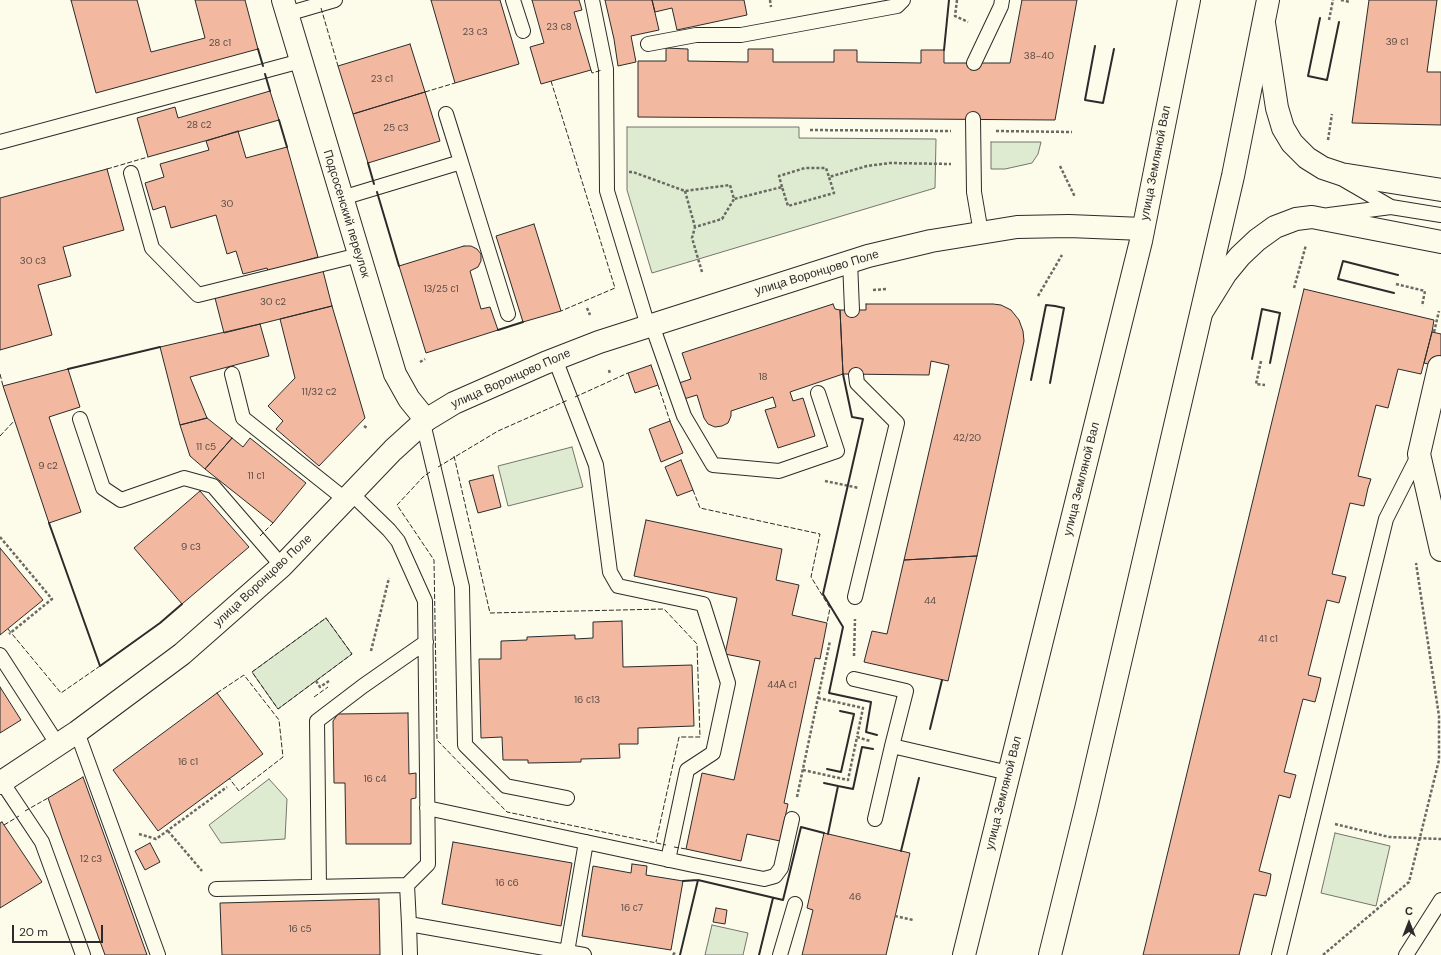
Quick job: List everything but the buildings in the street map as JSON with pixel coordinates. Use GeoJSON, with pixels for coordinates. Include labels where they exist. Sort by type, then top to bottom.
{"type":"FeatureCollection","features":[{"type":"Feature","properties":{"kind":"main road","name":"улица Земляной Вал"},"geometry":{"type":"LineString","coordinates":[[964,955],[1143,230],[1189,0]]}},
{"type":"Feature","properties":{"kind":"main road","name":"Подсосенский переулок"},"geometry":{"type":"LineString","coordinates":[[285,7],[358,255],[395,374],[424,422]]}},
{"type":"Feature","properties":{"kind":"main road"},"geometry":{"type":"LineString","coordinates":[[1266,10],[1277,108],[1283,128],[1292,143],[1307,158],[1323,168],[1340,174],[1441,190]]}},
{"type":"Feature","properties":{"kind":"main road"},"geometry":{"type":"LineString","coordinates":[[1050,955],[1086,809],[1233,176],[1266,10]]}},
{"type":"Feature","properties":{"kind":"main road"},"geometry":{"type":"LineString","coordinates":[[1201,314],[1226,273],[1240,256],[1274,227],[1296,219],[1312,217],[1441,242]]}},
{"type":"Feature","properties":{"kind":"main road","name":"улица Воронцово Поле"},"geometry":{"type":"LineString","coordinates":[[1,782],[78,732],[182,654],[282,566],[393,450],[424,422],[454,402],[555,359],[650,326],[868,256],[931,241],[981,232],[1017,228],[1069,226],[1143,230]]}},
{"type":"Feature","properties":{"kind":"main road"},"geometry":{"type":"LineString","coordinates":[[1439,367],[1419,454],[1441,547]]}},
{"type":"Feature","properties":{"kind":"lane"},"geometry":{"type":"LineString","coordinates":[[285,7],[335,0]]}},
{"type":"Feature","properties":{"kind":"lane"},"geometry":{"type":"LineString","coordinates":[[514,0],[523,31]]}},
{"type":"Feature","properties":{"kind":"lane"},"geometry":{"type":"LineString","coordinates":[[592,0],[606,69],[607,191],[650,326],[684,416],[713,465],[779,471],[837,451],[818,393]]}},
{"type":"Feature","properties":{"kind":"lane"},"geometry":{"type":"LineString","coordinates":[[648,44],[696,35],[741,35],[897,6],[903,0]]}},
{"type":"Feature","properties":{"kind":"lane"},"geometry":{"type":"LineString","coordinates":[[974,62],[1001,6],[1002,0]]}},
{"type":"Feature","properties":{"kind":"lane"},"geometry":{"type":"LineString","coordinates":[[0,142],[301,60]]}},
{"type":"Feature","properties":{"kind":"lane"},"geometry":{"type":"LineString","coordinates":[[446,114],[508,314]]}},
{"type":"Feature","properties":{"kind":"lane"},"geometry":{"type":"LineString","coordinates":[[973,125],[974,192],[981,232]]}},
{"type":"Feature","properties":{"kind":"lane"},"geometry":{"type":"LineString","coordinates":[[342,198],[461,162]]}},
{"type":"Feature","properties":{"kind":"lane"},"geometry":{"type":"LineString","coordinates":[[1323,168],[1391,207]]}},
{"type":"Feature","properties":{"kind":"lane"},"geometry":{"type":"LineString","coordinates":[[131,173],[152,248],[198,295],[358,255]]}},
{"type":"Feature","properties":{"kind":"lane"},"geometry":{"type":"LineString","coordinates":[[1312,217],[1391,207],[1441,215]]}},
{"type":"Feature","properties":{"kind":"lane"},"geometry":{"type":"LineString","coordinates":[[850,261],[852,310]]}},
{"type":"Feature","properties":{"kind":"lane"},"geometry":{"type":"LineString","coordinates":[[555,359],[596,465],[610,572],[618,586],[703,604],[728,684],[713,753],[687,770],[668,860]]}},
{"type":"Feature","properties":{"kind":"lane"},"geometry":{"type":"LineString","coordinates":[[232,374],[243,418],[349,497],[389,530],[398,541],[425,601],[428,864],[408,885],[410,955]]}},
{"type":"Feature","properties":{"kind":"lane"},"geometry":{"type":"LineString","coordinates":[[855,597],[897,423],[857,383],[856,375]]}},
{"type":"Feature","properties":{"kind":"lane"},"geometry":{"type":"LineString","coordinates":[[80,419],[102,488],[121,500],[184,478],[213,486],[282,566]]}},
{"type":"Feature","properties":{"kind":"lane"},"geometry":{"type":"LineString","coordinates":[[424,422],[462,587],[465,745],[506,786],[567,798]]}},
{"type":"Feature","properties":{"kind":"lane"},"geometry":{"type":"LineString","coordinates":[[1279,955],[1386,518],[1419,454]]}},
{"type":"Feature","properties":{"kind":"lane"},"geometry":{"type":"LineString","coordinates":[[319,886],[317,721],[363,686],[426,642]]}},
{"type":"Feature","properties":{"kind":"lane"},"geometry":{"type":"LineString","coordinates":[[0,655],[58,745]]}},
{"type":"Feature","properties":{"kind":"lane"},"geometry":{"type":"LineString","coordinates":[[854,679],[906,690],[875,819]]}},
{"type":"Feature","properties":{"kind":"lane"},"geometry":{"type":"LineString","coordinates":[[78,732],[158,955]]}},
{"type":"Feature","properties":{"kind":"lane"},"geometry":{"type":"LineString","coordinates":[[892,746],[1008,773]]}},
{"type":"Feature","properties":{"kind":"lane"},"geometry":{"type":"LineString","coordinates":[[1,782],[42,842],[83,955]]}},
{"type":"Feature","properties":{"kind":"lane"},"geometry":{"type":"LineString","coordinates":[[427,808],[764,879],[775,876],[781,868],[792,819]]}},
{"type":"Feature","properties":{"kind":"lane"},"geometry":{"type":"LineString","coordinates":[[567,952],[586,842]]}},
{"type":"Feature","properties":{"kind":"lane"},"geometry":{"type":"LineString","coordinates":[[216,889],[408,885]]}},
{"type":"Feature","properties":{"kind":"lane"},"geometry":{"type":"LineString","coordinates":[[1406,955],[1441,900]]}},
{"type":"Feature","properties":{"kind":"lane"},"geometry":{"type":"LineString","coordinates":[[780,955],[795,904]]}},
{"type":"Feature","properties":{"kind":"lane"},"geometry":{"type":"LineString","coordinates":[[409,924],[584,955]]}},
{"type":"Feature","properties":{"kind":"path"},"geometry":{"type":"LineString","coordinates":[[956,0],[956,7]]}},
{"type":"Feature","properties":{"kind":"path"},"geometry":{"type":"LineString","coordinates":[[1329,20],[1333,0]]}},
{"type":"Feature","properties":{"kind":"path"},"geometry":{"type":"LineString","coordinates":[[1341,0],[1350,2]]}},
{"type":"Feature","properties":{"kind":"path"},"geometry":{"type":"LineString","coordinates":[[810,130],[973,125],[1072,132]]}},
{"type":"Feature","properties":{"kind":"path"},"geometry":{"type":"LineString","coordinates":[[829,176],[867,166],[890,163],[936,163]]}},
{"type":"Feature","properties":{"kind":"path"},"geometry":{"type":"LineString","coordinates":[[1060,166],[1074,197]]}},
{"type":"Feature","properties":{"kind":"path"},"geometry":{"type":"LineString","coordinates":[[805,168],[826,168],[834,193],[788,206],[782,187],[779,176],[805,168]]}},
{"type":"Feature","properties":{"kind":"path"},"geometry":{"type":"LineString","coordinates":[[641,175],[685,191],[730,185],[734,199]]}},
{"type":"Feature","properties":{"kind":"path"},"geometry":{"type":"LineString","coordinates":[[695,228],[722,219],[734,199],[782,187]]}},
{"type":"Feature","properties":{"kind":"path"},"geometry":{"type":"LineString","coordinates":[[685,191],[695,228],[692,238],[702,272]]}},
{"type":"Feature","properties":{"kind":"path"},"geometry":{"type":"LineString","coordinates":[[1294,288],[1306,243]]}},
{"type":"Feature","properties":{"kind":"path"},"geometry":{"type":"LineString","coordinates":[[1038,296],[1062,255]]}},
{"type":"Feature","properties":{"kind":"path"},"geometry":{"type":"LineString","coordinates":[[1396,284],[1425,291],[1422,306]]}},
{"type":"Feature","properties":{"kind":"path"},"geometry":{"type":"LineString","coordinates":[[869,290],[887,288]]}},
{"type":"Feature","properties":{"kind":"path"},"geometry":{"type":"LineString","coordinates":[[587,308],[590,315]]}},
{"type":"Feature","properties":{"kind":"path"},"geometry":{"type":"LineString","coordinates":[[1434,332],[1439,311]]}},
{"type":"Feature","properties":{"kind":"path"},"geometry":{"type":"LineString","coordinates":[[420,362],[425,359]]}},
{"type":"Feature","properties":{"kind":"path"},"geometry":{"type":"LineString","coordinates":[[1261,361],[1256,384],[1265,385]]}},
{"type":"Feature","properties":{"kind":"path"},"geometry":{"type":"LineString","coordinates":[[609,370],[610,374]]}},
{"type":"Feature","properties":{"kind":"path"},"geometry":{"type":"LineString","coordinates":[[825,481],[848,486]]}},
{"type":"Feature","properties":{"kind":"path"},"geometry":{"type":"LineString","coordinates":[[0,537],[52,599],[6,637]]}},
{"type":"Feature","properties":{"kind":"path"},"geometry":{"type":"LineString","coordinates":[[363,686],[398,541]]}},
{"type":"Feature","properties":{"kind":"path"},"geometry":{"type":"LineString","coordinates":[[1323,955],[1408,882],[1439,760],[1439,716],[1416,560]]}},
{"type":"Feature","properties":{"kind":"path"},"geometry":{"type":"LineString","coordinates":[[854,679],[855,597]]}},
{"type":"Feature","properties":{"kind":"path"},"geometry":{"type":"LineString","coordinates":[[797,798],[830,641]]}},
{"type":"Feature","properties":{"kind":"path"},"geometry":{"type":"LineString","coordinates":[[803,770],[848,780],[857,737],[863,708],[818,698]]}},
{"type":"Feature","properties":{"kind":"path"},"geometry":{"type":"LineString","coordinates":[[857,737],[864,740]]}},
{"type":"Feature","properties":{"kind":"path"},"geometry":{"type":"LineString","coordinates":[[110,824],[156,839],[227,787]]}},
{"type":"Feature","properties":{"kind":"path"},"geometry":{"type":"LineString","coordinates":[[1312,819],[1389,837],[1441,839]]}},
{"type":"Feature","properties":{"kind":"path"},"geometry":{"type":"LineString","coordinates":[[168,831],[216,889]]}},
{"type":"Feature","properties":{"kind":"path"},"geometry":{"type":"LineString","coordinates":[[895,916],[913,920]]}},
{"type":"Feature","properties":{"kind":"path"},"geometry":{"type":"LineString","coordinates":[[673,955],[676,951]]}},
{"type":"Feature","properties":{"kind":"green space"},"geometry":{"type":"Polygon","coordinates":[[[627,127],[799,127],[799,138],[936,139],[935,188],[652,273],[627,190],[627,127]]]}},
{"type":"Feature","properties":{"kind":"green space"},"geometry":{"type":"Polygon","coordinates":[[[991,142],[1041,142],[1038,154],[1032,163],[1005,169],[991,169],[991,142]]]}},
{"type":"Feature","properties":{"kind":"green space"},"geometry":{"type":"Polygon","coordinates":[[[572,447],[583,487],[508,506],[498,466],[572,447]]]}},
{"type":"Feature","properties":{"kind":"green space"},"geometry":{"type":"Polygon","coordinates":[[[326,618],[352,654],[278,709],[252,672],[326,618]]]}},
{"type":"Feature","properties":{"kind":"green space"},"geometry":{"type":"Polygon","coordinates":[[[269,779],[287,799],[285,839],[221,843],[209,825],[269,779]]]}},
{"type":"Feature","properties":{"kind":"green space"},"geometry":{"type":"Polygon","coordinates":[[[1335,833],[1390,846],[1376,906],[1321,893],[1335,833]]]}},
{"type":"Feature","properties":{"kind":"green space"},"geometry":{"type":"Polygon","coordinates":[[[712,925],[748,933],[743,955],[705,955],[712,925]]]}},
{"type":"Feature","properties":{"kind":"fence"},"geometry":{"type":"LineString","coordinates":[[321,8],[338,66]]}},
{"type":"Feature","properties":{"kind":"fence"},"geometry":{"type":"LineString","coordinates":[[591,70],[592,73],[602,70]]}},
{"type":"Feature","properties":{"kind":"fence"},"geometry":{"type":"LineString","coordinates":[[551,81],[615,288],[561,311]]}},
{"type":"Feature","properties":{"kind":"fence"},"geometry":{"type":"LineString","coordinates":[[425,92],[455,83]]}},
{"type":"Feature","properties":{"kind":"fence"},"geometry":{"type":"LineString","coordinates":[[107,169],[148,157]]}},
{"type":"Feature","properties":{"kind":"fence"},"geometry":{"type":"LineString","coordinates":[[575,397],[628,373]]}},
{"type":"Feature","properties":{"kind":"fence"},"geometry":{"type":"LineString","coordinates":[[0,374],[3,386]]}},
{"type":"Feature","properties":{"kind":"fence"},"geometry":{"type":"LineString","coordinates":[[658,385],[670,421]]}},
{"type":"Feature","properties":{"kind":"fence"},"geometry":{"type":"LineString","coordinates":[[438,467],[498,431],[568,400]]}},
{"type":"Feature","properties":{"kind":"fence"},"geometry":{"type":"LineString","coordinates":[[0,436],[15,420]]}},
{"type":"Feature","properties":{"kind":"fence"},"geometry":{"type":"LineString","coordinates":[[454,456],[490,613],[664,609],[697,644],[700,737],[679,737],[656,842]]}},
{"type":"Feature","properties":{"kind":"fence"},"geometry":{"type":"LineString","coordinates":[[430,472],[423,477],[397,505],[434,560],[437,740],[507,812],[666,845]]}},
{"type":"Feature","properties":{"kind":"fence"},"geometry":{"type":"LineString","coordinates":[[693,490],[700,508],[820,534],[811,577],[830,608],[827,623]]}},
{"type":"Feature","properties":{"kind":"fence"},"geometry":{"type":"LineString","coordinates":[[260,536],[273,523]]}},
{"type":"Feature","properties":{"kind":"fence"},"geometry":{"type":"LineString","coordinates":[[326,618],[352,654],[278,709],[252,672],[326,618]]}},
{"type":"Feature","properties":{"kind":"fence"},"geometry":{"type":"LineString","coordinates":[[8,629],[61,693],[100,666]]}},
{"type":"Feature","properties":{"kind":"fence"},"geometry":{"type":"LineString","coordinates":[[217,693],[244,675],[279,720],[283,757],[239,791],[229,778]]}},
{"type":"Feature","properties":{"kind":"fence"},"geometry":{"type":"LineString","coordinates":[[314,697],[328,687]]}},
{"type":"Feature","properties":{"kind":"fence"},"geometry":{"type":"LineString","coordinates":[[25,811],[48,798]]}},
{"type":"Feature","properties":{"kind":"fence"},"geometry":{"type":"LineString","coordinates":[[4,825],[19,816]]}},
{"type":"Feature","properties":{"kind":"fence"},"geometry":{"type":"LineString","coordinates":[[674,847],[686,849]]}},
{"type":"Feature","properties":{"kind":"fence"},"geometry":{"type":"LineString","coordinates":[[759,955],[773,898]]}},
{"type":"Feature","properties":{"kind":"wall"},"geometry":{"type":"LineString","coordinates":[[944,50],[949,0]]}},
{"type":"Feature","properties":{"kind":"wall"},"geometry":{"type":"LineString","coordinates":[[1320,18],[1308,76],[1327,80],[1339,22]]}},
{"type":"Feature","properties":{"kind":"wall"},"geometry":{"type":"LineString","coordinates":[[1095,46],[1085,100],[1103,103],[1114,49]]}},
{"type":"Feature","properties":{"kind":"wall"},"geometry":{"type":"LineString","coordinates":[[258,49],[263,66]]}},
{"type":"Feature","properties":{"kind":"wall"},"geometry":{"type":"LineString","coordinates":[[265,74],[270,91]]}},
{"type":"Feature","properties":{"kind":"wall"},"geometry":{"type":"LineString","coordinates":[[279,120],[287,147]]}},
{"type":"Feature","properties":{"kind":"wall"},"geometry":{"type":"LineString","coordinates":[[368,163],[374,184]]}},
{"type":"Feature","properties":{"kind":"wall"},"geometry":{"type":"LineString","coordinates":[[377,192],[399,266]]}},
{"type":"Feature","properties":{"kind":"wall"},"geometry":{"type":"LineString","coordinates":[[1394,293],[1338,279],[1343,261],[1398,275]]}},
{"type":"Feature","properties":{"kind":"wall"},"geometry":{"type":"LineString","coordinates":[[1031,380],[1046,305],[1055,306],[1064,308],[1050,383]]}},
{"type":"Feature","properties":{"kind":"wall"},"geometry":{"type":"LineString","coordinates":[[1252,359],[1262,309],[1280,313],[1270,363]]}},
{"type":"Feature","properties":{"kind":"wall"},"geometry":{"type":"LineString","coordinates":[[498,330],[523,322]]}},
{"type":"Feature","properties":{"kind":"wall"},"geometry":{"type":"LineString","coordinates":[[68,369],[160,347]]}},
{"type":"Feature","properties":{"kind":"wall"},"geometry":{"type":"LineString","coordinates":[[843,374],[852,417],[863,419],[823,594],[843,627],[829,693],[871,702],[866,732],[877,735]]}},
{"type":"Feature","properties":{"kind":"wall"},"geometry":{"type":"LineString","coordinates":[[49,523],[100,666],[160,623],[182,604]]}},
{"type":"Feature","properties":{"kind":"wall"},"geometry":{"type":"LineString","coordinates":[[930,729],[942,680]]}},
{"type":"Feature","properties":{"kind":"wall"},"geometry":{"type":"LineString","coordinates":[[827,769],[841,772],[854,714],[840,711]]}},
{"type":"Feature","properties":{"kind":"wall"},"geometry":{"type":"LineString","coordinates":[[828,834],[838,786],[853,789],[862,747],[873,749]]}},
{"type":"Feature","properties":{"kind":"wall"},"geometry":{"type":"LineString","coordinates":[[901,851],[919,778]]}},
{"type":"Feature","properties":{"kind":"wall"},"geometry":{"type":"LineString","coordinates":[[824,783],[838,786]]}},
{"type":"Feature","properties":{"kind":"wall"},"geometry":{"type":"LineString","coordinates":[[680,955],[698,880],[783,900],[801,827],[824,833]]}},
{"type":"Feature","properties":{"kind":"wall"},"geometry":{"type":"LineString","coordinates":[[683,881],[698,880]]}},
{"type":"Feature","properties":{"kind":"wall"},"geometry":{"type":"LineString","coordinates":[[759,955],[773,898]]}}]}
